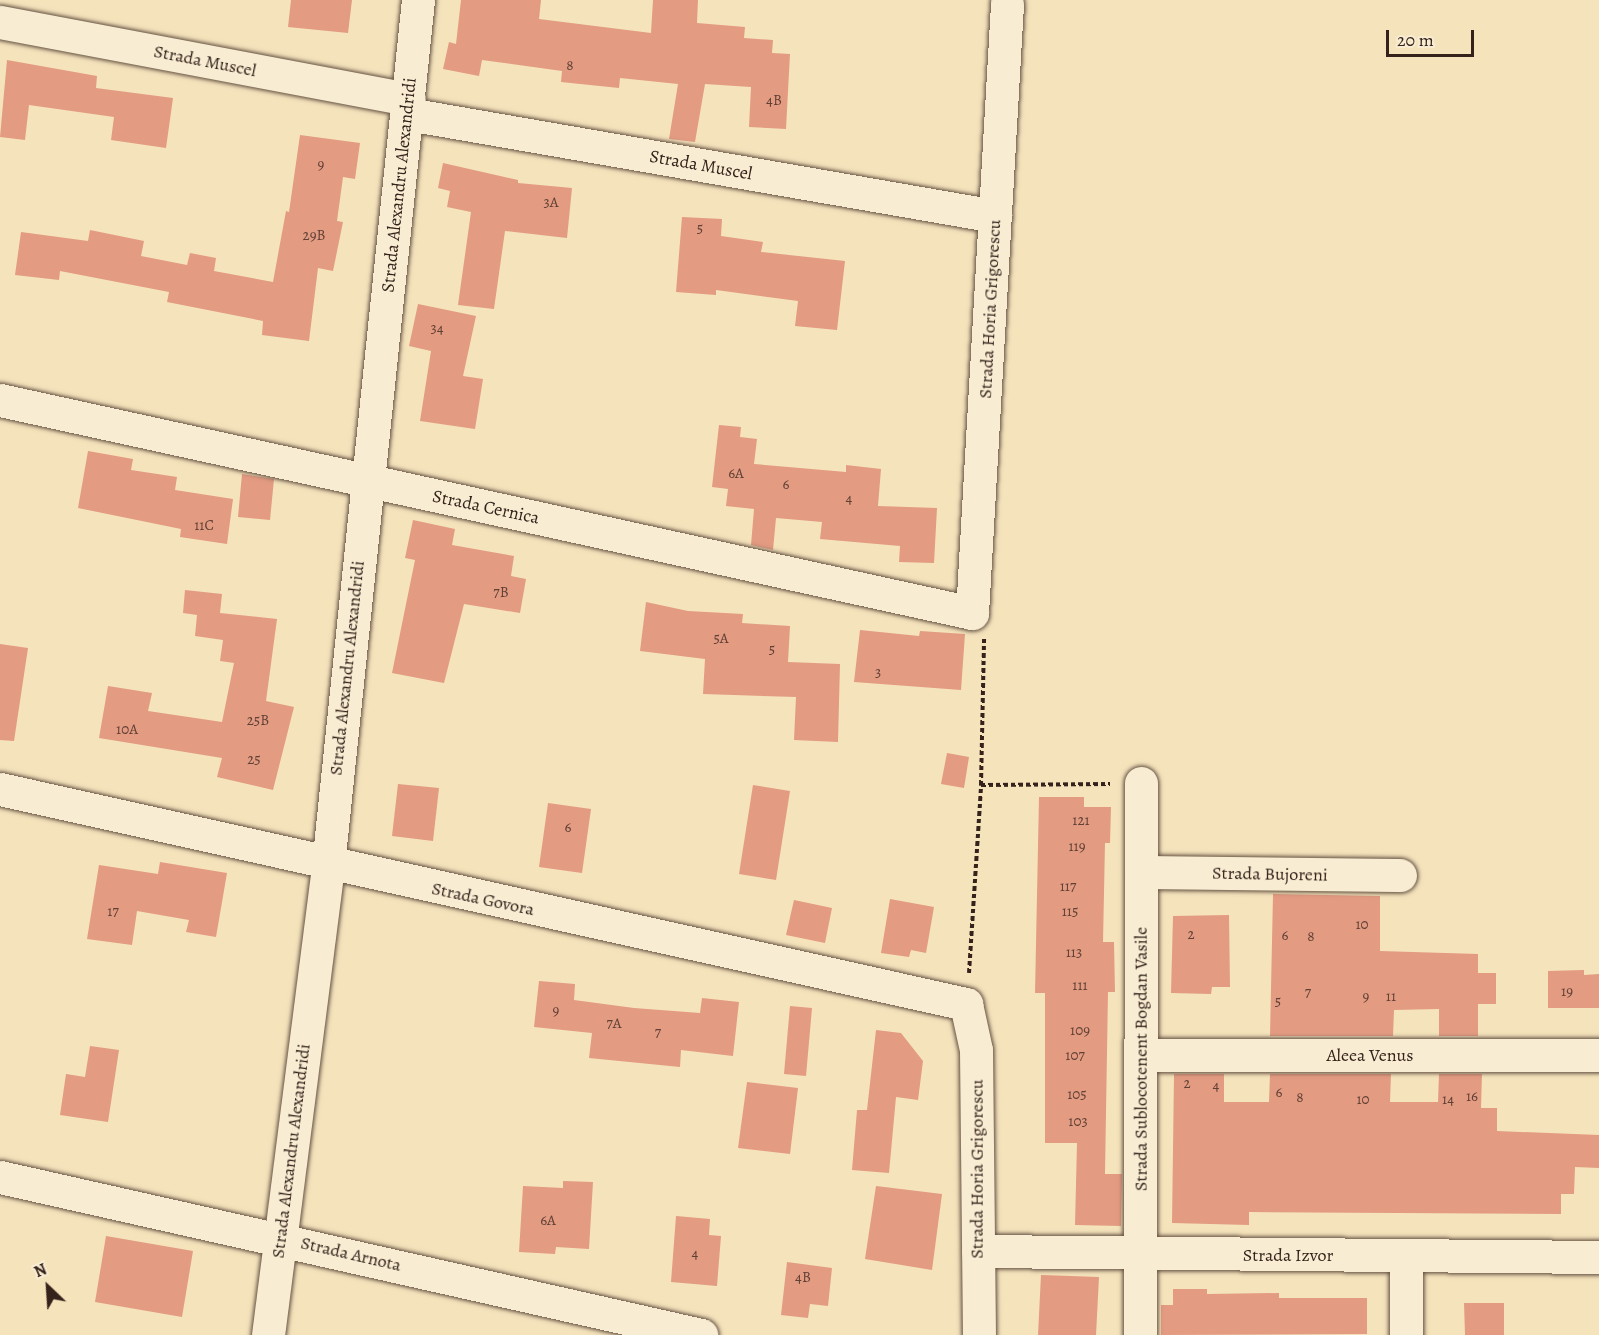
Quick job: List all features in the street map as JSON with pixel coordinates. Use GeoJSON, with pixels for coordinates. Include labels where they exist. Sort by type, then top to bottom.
{"type":"FeatureCollection","features":[{"type":"Feature","properties":{"kind":"street","name":"Strada Alexandru Alexandridi"},"geometry":{"type":"LineString","coordinates":[[268,1335],[328,865],[366,480],[409,106],[418,0]]}},
{"type":"Feature","properties":{"kind":"street","name":"Strada Horia Grigorescu"},"geometry":{"type":"LineString","coordinates":[[972,613],[1007,4]]}},
{"type":"Feature","properties":{"kind":"street","name":"Strada Muscel"},"geometry":{"type":"LineString","coordinates":[[0,22],[409,106],[995,216]]}},
{"type":"Feature","properties":{"kind":"street","name":"Strada Cernica"},"geometry":{"type":"LineString","coordinates":[[0,400],[972,613]]}},
{"type":"Feature","properties":{"kind":"street","name":"Strada Sublocotenent Bogdan Vasile"},"geometry":{"type":"LineString","coordinates":[[1140,1335],[1141,783]]}},
{"type":"Feature","properties":{"kind":"street","name":"Strada Govora"},"geometry":{"type":"LineString","coordinates":[[0,789],[328,865],[966,1004]]}},
{"type":"Feature","properties":{"kind":"street","name":"Strada Bujoreni"},"geometry":{"type":"LineString","coordinates":[[1141,872],[1400,875]]}},
{"type":"Feature","properties":{"kind":"street","name":"Strada Horia Grigorescu"},"geometry":{"type":"LineString","coordinates":[[966,1004],[976,1050],[979,1335]]}},
{"type":"Feature","properties":{"kind":"street","name":"Aleea Venus"},"geometry":{"type":"LineString","coordinates":[[1141,1055],[1599,1055]]}},
{"type":"Feature","properties":{"kind":"street","name":"Strada Arnota"},"geometry":{"type":"LineString","coordinates":[[0,1177],[280,1238],[701,1335]]}},
{"type":"Feature","properties":{"kind":"street","name":"Strada Izvor"},"geometry":{"type":"LineString","coordinates":[[978,1251],[1140,1255],[1599,1257]]}},
{"type":"Feature","properties":{"kind":"street"},"geometry":{"type":"LineString","coordinates":[[1406,1256],[1406,1335]]}},
{"type":"Feature","properties":{"kind":"path"},"geometry":{"type":"LineString","coordinates":[[966,1004],[981,785],[984,627],[972,613]]}},
{"type":"Feature","properties":{"kind":"path"},"geometry":{"type":"LineString","coordinates":[[981,785],[1141,783]]}},
{"type":"Feature","properties":{"kind":"building"},"geometry":{"type":"Polygon","coordinates":[[[291,0],[352,0],[348,33],[288,27],[291,0]]]}},
{"type":"Feature","properties":{"kind":"building"},"geometry":{"type":"Polygon","coordinates":[[[461,0],[541,0],[539,19],[651,33],[653,0],[698,0],[697,23],[745,27],[744,38],[773,40],[772,53],[790,54],[786,129],[749,127],[751,87],[705,84],[695,142],[669,139],[678,84],[620,78],[619,88],[561,82],[562,71],[482,60],[479,76],[443,69],[449,42],[456,44],[461,0]]]}},
{"type":"Feature","properties":{"kind":"building"},"geometry":{"type":"Polygon","coordinates":[[[7,60],[97,76],[96,88],[173,98],[166,148],[111,140],[114,117],[29,105],[25,140],[0,137],[7,60]]]}},
{"type":"Feature","properties":{"kind":"building"},"geometry":{"type":"Polygon","coordinates":[[[300,135],[360,143],[355,179],[343,177],[337,221],[343,222],[333,271],[318,268],[309,341],[262,335],[263,321],[167,302],[169,292],[60,271],[59,280],[15,275],[21,232],[88,241],[90,230],[144,241],[141,256],[187,265],[190,253],[216,258],[214,271],[273,282],[286,211],[289,212],[300,135]]]}},
{"type":"Feature","properties":{"kind":"building"},"geometry":{"type":"Polygon","coordinates":[[[443,163],[518,180],[518,183],[572,188],[567,238],[505,231],[494,309],[458,305],[471,212],[447,207],[450,191],[438,188],[443,163]]]}},
{"type":"Feature","properties":{"kind":"building"},"geometry":{"type":"Polygon","coordinates":[[[682,217],[722,219],[721,236],[763,242],[761,252],[845,261],[837,330],[795,326],[798,301],[716,290],[716,295],[676,292],[682,217]]]}},
{"type":"Feature","properties":{"kind":"building"},"geometry":{"type":"Polygon","coordinates":[[[418,304],[476,316],[463,376],[483,379],[475,429],[420,421],[431,351],[409,346],[418,304]]]}},
{"type":"Feature","properties":{"kind":"building"},"geometry":{"type":"Polygon","coordinates":[[[719,425],[741,427],[740,437],[757,439],[754,464],[846,472],[846,465],[881,469],[878,506],[937,508],[934,563],[899,562],[900,546],[820,539],[822,522],[776,518],[773,550],[751,545],[754,509],[726,506],[728,489],[712,487],[719,425]]]}},
{"type":"Feature","properties":{"kind":"building"},"geometry":{"type":"Polygon","coordinates":[[[88,451],[133,459],[131,470],[177,477],[175,490],[233,499],[227,544],[180,537],[181,529],[78,508],[88,451]]]}},
{"type":"Feature","properties":{"kind":"building"},"geometry":{"type":"Polygon","coordinates":[[[242,474],[274,479],[270,520],[238,517],[242,474]]]}},
{"type":"Feature","properties":{"kind":"building"},"geometry":{"type":"Polygon","coordinates":[[[413,520],[455,529],[452,545],[514,556],[511,576],[526,579],[520,613],[464,604],[444,683],[392,673],[415,560],[405,558],[413,520]]]}},
{"type":"Feature","properties":{"kind":"building"},"geometry":{"type":"Polygon","coordinates":[[[185,590],[222,594],[220,613],[277,619],[266,701],[294,707],[273,790],[217,777],[222,758],[99,738],[108,686],[152,693],[148,711],[222,722],[234,663],[220,661],[223,640],[195,636],[197,615],[183,613],[185,590]]]}},
{"type":"Feature","properties":{"kind":"building"},"geometry":{"type":"Polygon","coordinates":[[[646,602],[688,611],[743,614],[742,623],[790,626],[788,662],[840,664],[838,742],[794,740],[796,697],[703,694],[705,659],[640,651],[646,602]]]}},
{"type":"Feature","properties":{"kind":"building"},"geometry":{"type":"Polygon","coordinates":[[[860,630],[919,636],[920,631],[965,634],[961,690],[854,682],[860,630]]]}},
{"type":"Feature","properties":{"kind":"building"},"geometry":{"type":"Polygon","coordinates":[[[0,644],[28,648],[14,741],[0,740],[0,644]]]}},
{"type":"Feature","properties":{"kind":"building"},"geometry":{"type":"Polygon","coordinates":[[[947,753],[969,757],[964,788],[941,784],[947,753]]]}},
{"type":"Feature","properties":{"kind":"building"},"geometry":{"type":"Polygon","coordinates":[[[398,784],[439,788],[433,841],[392,836],[398,784]]]}},
{"type":"Feature","properties":{"kind":"building"},"geometry":{"type":"Polygon","coordinates":[[[753,785],[790,791],[776,880],[739,874],[753,785]]]}},
{"type":"Feature","properties":{"kind":"building"},"geometry":{"type":"Polygon","coordinates":[[[1039,797],[1084,797],[1084,807],[1111,807],[1110,843],[1105,843],[1103,942],[1114,942],[1115,992],[1108,992],[1105,1174],[1122,1174],[1121,1226],[1075,1225],[1077,1143],[1045,1143],[1045,993],[1035,993],[1039,797]]]}},
{"type":"Feature","properties":{"kind":"building"},"geometry":{"type":"Polygon","coordinates":[[[548,803],[591,809],[582,873],[539,867],[548,803]]]}},
{"type":"Feature","properties":{"kind":"building"},"geometry":{"type":"Polygon","coordinates":[[[160,862],[227,873],[216,937],[186,932],[189,920],[137,911],[132,945],[87,939],[99,865],[158,874],[160,862]]]}},
{"type":"Feature","properties":{"kind":"building"},"geometry":{"type":"Polygon","coordinates":[[[1273,894],[1380,896],[1380,951],[1478,954],[1478,973],[1496,973],[1496,1004],[1478,1004],[1478,1036],[1439,1036],[1439,1009],[1394,1010],[1393,1036],[1270,1036],[1273,894]]]}},
{"type":"Feature","properties":{"kind":"building"},"geometry":{"type":"Polygon","coordinates":[[[890,899],[934,907],[926,953],[911,950],[909,957],[881,953],[890,899]]]}},
{"type":"Feature","properties":{"kind":"building"},"geometry":{"type":"Polygon","coordinates":[[[794,900],[832,908],[825,943],[786,935],[794,900]]]}},
{"type":"Feature","properties":{"kind":"building"},"geometry":{"type":"Polygon","coordinates":[[[1229,915],[1230,987],[1212,987],[1211,994],[1171,993],[1173,916],[1229,915]]]}},
{"type":"Feature","properties":{"kind":"building"},"geometry":{"type":"Polygon","coordinates":[[[1584,970],[1584,975],[1599,974],[1599,1008],[1548,1008],[1548,971],[1584,970]]]}},
{"type":"Feature","properties":{"kind":"building"},"geometry":{"type":"Polygon","coordinates":[[[539,981],[575,984],[574,1000],[634,1008],[700,1013],[702,998],[739,1002],[733,1056],[681,1050],[680,1067],[589,1058],[592,1033],[534,1027],[539,981]]]}},
{"type":"Feature","properties":{"kind":"building"},"geometry":{"type":"Polygon","coordinates":[[[790,1006],[812,1008],[806,1076],[784,1074],[790,1006]]]}},
{"type":"Feature","properties":{"kind":"building"},"geometry":{"type":"Polygon","coordinates":[[[876,1030],[901,1033],[923,1061],[918,1100],[896,1097],[889,1173],[852,1170],[857,1110],[867,1110],[876,1030]]]}},
{"type":"Feature","properties":{"kind":"building"},"geometry":{"type":"Polygon","coordinates":[[[90,1046],[119,1050],[108,1122],[60,1115],[66,1074],[85,1077],[90,1046]]]}},
{"type":"Feature","properties":{"kind":"building"},"geometry":{"type":"Polygon","coordinates":[[[1174,1074],[1224,1074],[1224,1102],[1269,1102],[1270,1074],[1391,1074],[1390,1102],[1438,1102],[1439,1074],[1482,1074],[1481,1108],[1497,1108],[1497,1131],[1599,1135],[1599,1168],[1575,1167],[1574,1194],[1561,1194],[1561,1214],[1249,1212],[1249,1225],[1172,1223],[1174,1074]]]}},
{"type":"Feature","properties":{"kind":"building"},"geometry":{"type":"Polygon","coordinates":[[[747,1082],[798,1088],[790,1154],[738,1148],[747,1082]]]}},
{"type":"Feature","properties":{"kind":"building"},"geometry":{"type":"Polygon","coordinates":[[[563,1181],[593,1182],[589,1249],[556,1247],[555,1254],[519,1252],[523,1186],[563,1188],[563,1181]]]}},
{"type":"Feature","properties":{"kind":"building"},"geometry":{"type":"Polygon","coordinates":[[[876,1186],[942,1194],[932,1270],[865,1259],[876,1186]]]}},
{"type":"Feature","properties":{"kind":"building"},"geometry":{"type":"Polygon","coordinates":[[[676,1216],[710,1219],[709,1235],[721,1236],[717,1286],[671,1282],[676,1216]]]}},
{"type":"Feature","properties":{"kind":"building"},"geometry":{"type":"Polygon","coordinates":[[[106,1236],[193,1251],[182,1317],[95,1302],[106,1236]]]}},
{"type":"Feature","properties":{"kind":"building"},"geometry":{"type":"Polygon","coordinates":[[[787,1262],[832,1268],[828,1306],[810,1304],[808,1318],[781,1315],[787,1262]]]}},
{"type":"Feature","properties":{"kind":"building"},"geometry":{"type":"Polygon","coordinates":[[[1041,1275],[1099,1277],[1096,1335],[1038,1335],[1041,1275]]]}},
{"type":"Feature","properties":{"kind":"building"},"geometry":{"type":"Polygon","coordinates":[[[1173,1289],[1207,1289],[1207,1294],[1279,1293],[1279,1298],[1367,1298],[1367,1334],[1161,1335],[1161,1305],[1173,1305],[1173,1289]]]}},
{"type":"Feature","properties":{"kind":"building"},"geometry":{"type":"Polygon","coordinates":[[[1464,1303],[1504,1303],[1504,1335],[1465,1335],[1464,1303]]]}}]}
